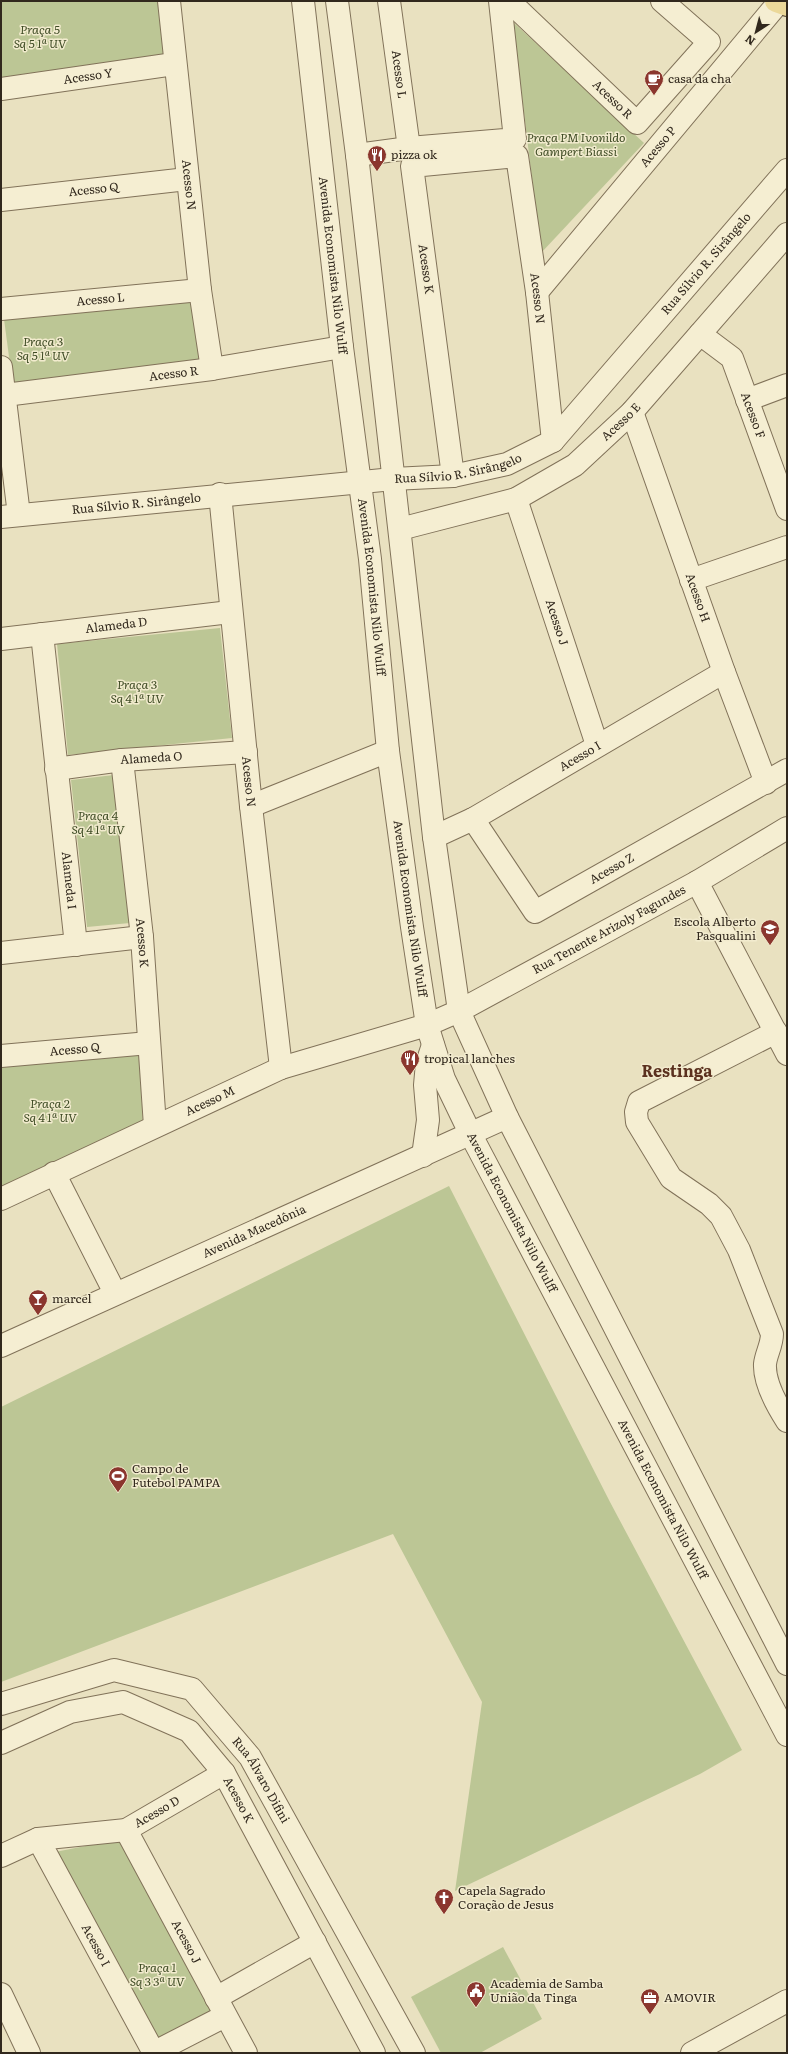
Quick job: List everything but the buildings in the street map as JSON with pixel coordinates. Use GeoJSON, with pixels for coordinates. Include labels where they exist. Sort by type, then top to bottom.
{"type":"FeatureCollection","features":[{"type":"Feature","properties":{"kind":"street","name":"Acesso N"},"geometry":{"type":"LineString","coordinates":[[168,1],[200,290],[212,369]]}},
{"type":"Feature","properties":{"kind":"street","name":"Avenida Economista Nilo Wulff"},"geometry":{"type":"LineString","coordinates":[[303,1],[342,347],[370,559],[388,751],[430,1035],[444,1079],[471,1135],[787,1735]]}},
{"type":"Feature","properties":{"kind":"street"},"geometry":{"type":"LineString","coordinates":[[337,1],[357,155],[434,837],[459,1011],[507,1117],[787,1664]]}},
{"type":"Feature","properties":{"kind":"street","name":"Acesso L"},"geometry":{"type":"LineString","coordinates":[[390,1],[409,148]]}},
{"type":"Feature","properties":{"kind":"street"},"geometry":{"type":"LineString","coordinates":[[357,155],[409,148],[516,148],[500,1]]}},
{"type":"Feature","properties":{"kind":"street","name":"Acesso R"},"geometry":{"type":"LineString","coordinates":[[509,1],[637,123],[709,42],[662,1]]}},
{"type":"Feature","properties":{"kind":"street","name":"Acesso P"},"geometry":{"type":"LineString","coordinates":[[537,292],[781,3]]}},
{"type":"Feature","properties":{"kind":"street","name":"Acesso Y"},"geometry":{"type":"LineString","coordinates":[[1,88],[174,64]]}},
{"type":"Feature","properties":{"kind":"street","name":"Acesso N"},"geometry":{"type":"LineString","coordinates":[[516,148],[537,292],[553,441]]}},
{"type":"Feature","properties":{"kind":"street","name":"Acesso K"},"geometry":{"type":"LineString","coordinates":[[453,476],[412,166],[516,148]]}},
{"type":"Feature","properties":{"kind":"street","name":"Rua Sílvio R. Sirângelo"},"geometry":{"type":"LineString","coordinates":[[10,516],[393,478],[453,476],[507,464],[553,441],[787,170]]}},
{"type":"Feature","properties":{"kind":"street","name":"Acesso Q"},"geometry":{"type":"LineString","coordinates":[[1,200],[187,179]]}},
{"type":"Feature","properties":{"kind":"street","name":"Acesso E"},"geometry":{"type":"LineString","coordinates":[[400,529],[516,499],[575,465],[632,412],[787,234]]}},
{"type":"Feature","properties":{"kind":"street","name":"Acesso L"},"geometry":{"type":"LineString","coordinates":[[1,309],[200,290]]}},
{"type":"Feature","properties":{"kind":"street","name":"Acesso F"},"geometry":{"type":"LineString","coordinates":[[700,334],[732,358],[786,504]]}},
{"type":"Feature","properties":{"kind":"street","name":"Acesso R"},"geometry":{"type":"LineString","coordinates":[[5,395],[212,369],[342,347]]}},
{"type":"Feature","properties":{"kind":"street"},"geometry":{"type":"LineString","coordinates":[[1,367],[5,395],[10,516]]}},
{"type":"Feature","properties":{"kind":"street"},"geometry":{"type":"LineString","coordinates":[[747,400],[787,385]]}},
{"type":"Feature","properties":{"kind":"street","name":"Acesso H"},"geometry":{"type":"LineString","coordinates":[[632,412],[724,672],[766,783]]}},
{"type":"Feature","properties":{"kind":"street","name":"Acesso N"},"geometry":{"type":"LineString","coordinates":[[220,494],[230,612],[281,1068]]}},
{"type":"Feature","properties":{"kind":"street","name":"Acesso J"},"geometry":{"type":"LineString","coordinates":[[516,499],[597,745]]}},
{"type":"Feature","properties":{"kind":"street"},"geometry":{"type":"LineString","coordinates":[[691,580],[787,547]]}},
{"type":"Feature","properties":{"kind":"street","name":"Alameda D"},"geometry":{"type":"LineString","coordinates":[[1,639],[230,612]]}},
{"type":"Feature","properties":{"kind":"street"},"geometry":{"type":"LineString","coordinates":[[42,634],[56,769]]}},
{"type":"Feature","properties":{"kind":"street","name":"Acesso I"},"geometry":{"type":"LineString","coordinates":[[434,837],[473,819],[724,672]]}},
{"type":"Feature","properties":{"kind":"street"},"geometry":{"type":"LineString","coordinates":[[251,806],[388,751]]}},
{"type":"Feature","properties":{"kind":"street","name":"Alameda O"},"geometry":{"type":"LineString","coordinates":[[56,769],[122,760],[246,752]]}},
{"type":"Feature","properties":{"kind":"street","name":"Acesso K"},"geometry":{"type":"LineString","coordinates":[[122,760],[142,937],[155,1126]]}},
{"type":"Feature","properties":{"kind":"street","name":"Alameda I"},"geometry":{"type":"LineString","coordinates":[[56,769],[76,945]]}},
{"type":"Feature","properties":{"kind":"street","name":"Acesso Z"},"geometry":{"type":"LineString","coordinates":[[473,819],[535,912],[787,770]]}},
{"type":"Feature","properties":{"kind":"street","name":"Rua Tenente Arizoly Fagundes"},"geometry":{"type":"LineString","coordinates":[[430,1035],[459,1011],[697,882],[787,828]]}},
{"type":"Feature","properties":{"kind":"street"},"geometry":{"type":"LineString","coordinates":[[697,882],[787,1054]]}},
{"type":"Feature","properties":{"kind":"street"},"geometry":{"type":"LineString","coordinates":[[1,953],[142,937]]}},
{"type":"Feature","properties":{"kind":"street"},"geometry":{"type":"LineString","coordinates":[[776,1032],[639,1102],[636,1112],[637,1122],[671,1178],[709,1204],[721,1216],[739,1250],[772,1334],[772,1344],[765,1364],[772,1396],[787,1421]]}},
{"type":"Feature","properties":{"kind":"street"},"geometry":{"type":"LineString","coordinates":[[423,1156],[428,1120],[425,1085],[430,1035]]}},
{"type":"Feature","properties":{"kind":"street","name":"Acesso M"},"geometry":{"type":"LineString","coordinates":[[1,1199],[281,1068],[430,1035]]}},
{"type":"Feature","properties":{"kind":"street","name":"Acesso Q"},"geometry":{"type":"LineString","coordinates":[[1,1056],[149,1043]]}},
{"type":"Feature","properties":{"kind":"street","name":"Avenida Macedônia"},"geometry":{"type":"LineString","coordinates":[[1,1346],[115,1293],[471,1135],[507,1117]]}},
{"type":"Feature","properties":{"kind":"street"},"geometry":{"type":"LineString","coordinates":[[54,1173],[115,1293]]}},
{"type":"Feature","properties":{"kind":"street","name":"Rua Álvaro Difini"},"geometry":{"type":"LineString","coordinates":[[1,1704],[114,1670],[192,1689],[250,1757],[414,2053]]}},
{"type":"Feature","properties":{"kind":"street","name":"Acesso K"},"geometry":{"type":"LineString","coordinates":[[1,1743],[70,1712],[123,1702],[189,1731],[224,1773],[374,2053]]}},
{"type":"Feature","properties":{"kind":"street","name":"Acesso D"},"geometry":{"type":"LineString","coordinates":[[38,1839],[126,1830],[224,1773]]}},
{"type":"Feature","properties":{"kind":"street","name":"Acesso J"},"geometry":{"type":"LineString","coordinates":[[126,1830],[246,2053]]}},
{"type":"Feature","properties":{"kind":"street"},"geometry":{"type":"LineString","coordinates":[[1,1856],[38,1839]]}},
{"type":"Feature","properties":{"kind":"street","name":"Acesso I"},"geometry":{"type":"LineString","coordinates":[[38,1839],[154,2053]]}},
{"type":"Feature","properties":{"kind":"street"},"geometry":{"type":"LineString","coordinates":[[154,2053],[315,1942]]}},
{"type":"Feature","properties":{"kind":"street"},"geometry":{"type":"LineString","coordinates":[[1,1994],[29,2053]]}},
{"type":"Feature","properties":{"kind":"street"},"geometry":{"type":"LineString","coordinates":[[692,2053],[787,2001]]}},
{"type":"Feature","properties":{"kind":"green space","name":"Praça 5 Sq 5 1ª UV"},"geometry":{"type":"Polygon","coordinates":[[[1,1],[159,1],[166,58],[1,78],[1,1]]]}},
{"type":"Feature","properties":{"kind":"green space","name":"Praça PM Ivonildo Gampert Biassi"},"geometry":{"type":"Polygon","coordinates":[[[513,22],[644,143],[541,253],[513,22]]]}},
{"type":"Feature","properties":{"kind":"green space","name":"Praça 3 Sq 5 1ª UV"},"geometry":{"type":"Polygon","coordinates":[[[193,297],[201,362],[13,387],[4,319],[193,297]]]}},
{"type":"Feature","properties":{"kind":"green space","name":"Praça 3 Sq 4 1ª UV"},"geometry":{"type":"Polygon","coordinates":[[[220,628],[232,738],[68,755],[57,644],[220,628]]]}},
{"type":"Feature","properties":{"kind":"green space","name":"Praça 4 Sq 4 1ª UV"},"geometry":{"type":"Polygon","coordinates":[[[114,775],[130,923],[87,927],[71,780],[114,775]]]}},
{"type":"Feature","properties":{"kind":"green space","name":"Praça 2 Sq 4 1ª UV"},"geometry":{"type":"Polygon","coordinates":[[[139,1053],[143,1123],[1,1189],[1,1066],[139,1053]]]}},
{"type":"Feature","properties":{"kind":"green space"},"geometry":{"type":"Polygon","coordinates":[[[449,1186],[610,1502],[742,1750],[700,1774],[455,1891],[482,1702],[393,1534],[1,1682],[1,1407],[449,1186]]]}},
{"type":"Feature","properties":{"kind":"green space","name":"Praça 1 Sq 3 3ª UV"},"geometry":{"type":"Polygon","coordinates":[[[121,1839],[214,2012],[157,2042],[55,1852],[121,1839]]]}},
{"type":"Feature","properties":{"kind":"green space","name":"Academia de Samba União da Tinga"},"geometry":{"type":"Polygon","coordinates":[[[503,1947],[542,2019],[480,2053],[441,2053],[411,1997],[503,1947]]]}},
{"type":"Feature","properties":{"kind":"place","name":"casa da cha"},"geometry":{"type":"Point","coordinates":[654,96]}},
{"type":"Feature","properties":{"kind":"place","name":"pizza ok"},"geometry":{"type":"Point","coordinates":[377,172]}},
{"type":"Feature","properties":{"kind":"place","name":"Escola Alberto Pasqualini"},"geometry":{"type":"Point","coordinates":[770,946]}},
{"type":"Feature","properties":{"kind":"place","name":"tropical lanches"},"geometry":{"type":"Point","coordinates":[410,1076]}},
{"type":"Feature","properties":{"kind":"place","name":"marcel"},"geometry":{"type":"Point","coordinates":[38,1316]}},
{"type":"Feature","properties":{"kind":"place","name":"Campo de Futebol PAMPA"},"geometry":{"type":"Point","coordinates":[118,1493]}},
{"type":"Feature","properties":{"kind":"place","name":"Capela Sagrado Coração de Jesus"},"geometry":{"type":"Point","coordinates":[444,1915]}},
{"type":"Feature","properties":{"kind":"place","name":"Academia de Samba União da Tinga"},"geometry":{"type":"Point","coordinates":[476,2008]}},
{"type":"Feature","properties":{"kind":"place","name":"AMOVIR"},"geometry":{"type":"Point","coordinates":[650,2015]}},
{"type":"Feature","properties":{"kind":"district","name":"Restinga"},"geometry":{"type":"Point","coordinates":[677,1071]}}]}
